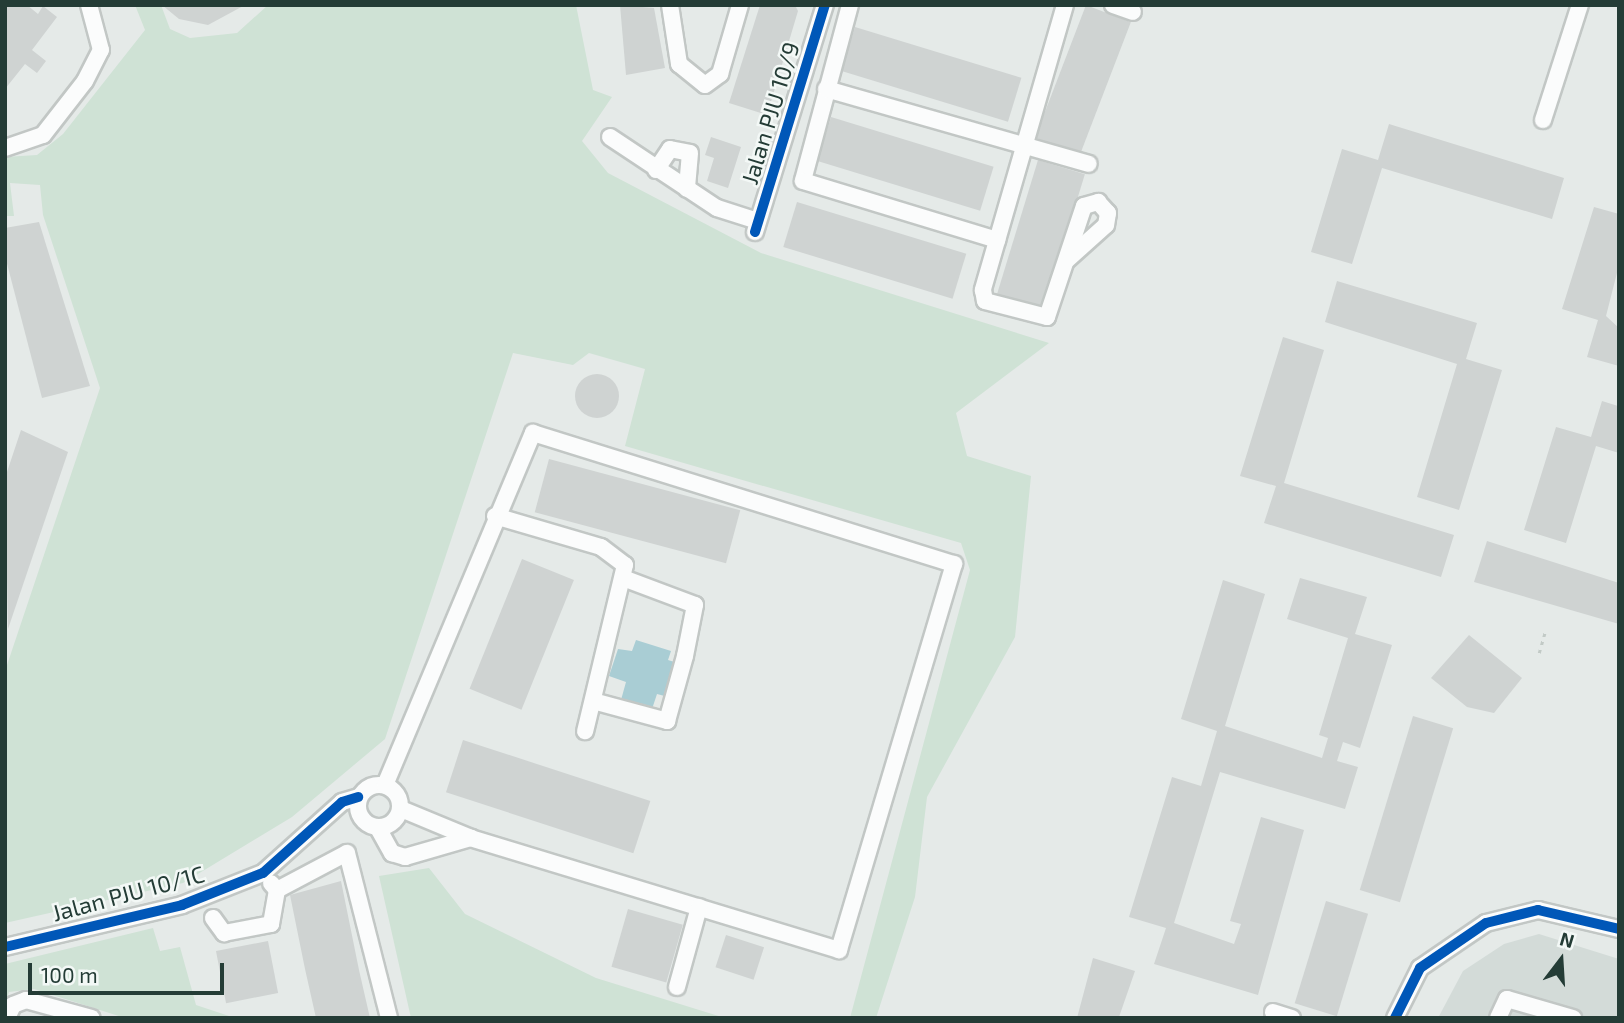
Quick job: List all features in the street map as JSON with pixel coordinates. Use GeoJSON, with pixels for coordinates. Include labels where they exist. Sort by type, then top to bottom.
{"type":"FeatureCollection","features":[{"type":"Feature","properties":{"kind":"street"},"geometry":{"type":"LineString","coordinates":[[5,148],[43,135],[85,81],[101,50],[89,5]]}},
{"type":"Feature","properties":{"kind":"street"},"geometry":{"type":"LineString","coordinates":[[670,5],[679,64],[705,85],[720,74],[740,5]]}},
{"type":"Feature","properties":{"kind":"street","name":"Jalan PJU 10/9"},"geometry":{"type":"LineString","coordinates":[[687,189],[756,227],[825,5]]}},
{"type":"Feature","properties":{"kind":"street"},"geometry":{"type":"LineString","coordinates":[[850,5],[803,181],[998,240]]}},
{"type":"Feature","properties":{"kind":"street"},"geometry":{"type":"LineString","coordinates":[[1065,5],[998,240],[985,300],[1038,317],[1053,310],[1068,260]]}},
{"type":"Feature","properties":{"kind":"street"},"geometry":{"type":"LineString","coordinates":[[1113,5],[1133,12]]}},
{"type":"Feature","properties":{"kind":"street"},"geometry":{"type":"LineString","coordinates":[[1543,120],[1580,5]]}},
{"type":"Feature","properties":{"kind":"street"},"geometry":{"type":"LineString","coordinates":[[826,89],[1089,164]]}},
{"type":"Feature","properties":{"kind":"street"},"geometry":{"type":"LineString","coordinates":[[610,137],[656,170],[687,189],[690,153],[670,149],[656,170]]}},
{"type":"Feature","properties":{"kind":"street"},"geometry":{"type":"LineString","coordinates":[[536,433],[954,564],[843,948],[471,838],[401,809],[385,785],[527,438],[536,433]]}},
{"type":"Feature","properties":{"kind":"street"},"geometry":{"type":"LineString","coordinates":[[495,516],[614,553],[625,565],[626,579],[585,731]]}},
{"type":"Feature","properties":{"kind":"street"},"geometry":{"type":"LineString","coordinates":[[593,701],[667,721],[685,656],[695,605],[626,579]]}},
{"type":"Feature","properties":{"kind":"street"},"geometry":{"type":"LineString","coordinates":[[385,785],[374,784],[358,805],[378,828],[392,853],[405,857],[471,838]]}},
{"type":"Feature","properties":{"kind":"street","name":"Jalan PJU 10/1C"},"geometry":{"type":"LineString","coordinates":[[5,947],[182,905],[262,873],[342,802],[358,805]]}},
{"type":"Feature","properties":{"kind":"street"},"geometry":{"type":"LineString","coordinates":[[378,828],[388,826],[401,809]]}},
{"type":"Feature","properties":{"kind":"street"},"geometry":{"type":"LineString","coordinates":[[277,890],[347,853],[389,1018]]}},
{"type":"Feature","properties":{"kind":"street"},"geometry":{"type":"LineString","coordinates":[[262,873],[277,890]]}},
{"type":"Feature","properties":{"kind":"street"},"geometry":{"type":"LineString","coordinates":[[213,918],[224,933],[271,925],[277,890]]}},
{"type":"Feature","properties":{"kind":"street"},"geometry":{"type":"LineString","coordinates":[[677,987],[699,906]]}},
{"type":"Feature","properties":{"kind":"street"},"geometry":{"type":"LineString","coordinates":[[1395,1018],[1420,968],[1486,923],[1538,910],[1619,929]]}},
{"type":"Feature","properties":{"kind":"street"},"geometry":{"type":"LineString","coordinates":[[1499,1018],[1507,999],[1573,1018]]}},
{"type":"Feature","properties":{"kind":"street"},"geometry":{"type":"LineString","coordinates":[[7,1018],[19,1001],[92,1018]]}},
{"type":"Feature","properties":{"kind":"street"},"geometry":{"type":"LineString","coordinates":[[1273,1012],[1292,1018]]}},
{"type":"Feature","properties":{"kind":"path"},"geometry":{"type":"LineString","coordinates":[[1539,653],[1545,632]]}},
{"type":"Feature","properties":{"kind":"shaded area"},"geometry":{"type":"Polygon","coordinates":[[[1539,934],[1619,959],[1619,1018],[1438,1018],[1463,971],[1504,944],[1539,934]]]}},
{"type":"Feature","properties":{"kind":"green space"},"geometry":{"type":"Polygon","coordinates":[[[135,5],[161,5],[170,29],[190,38],[237,33],[268,5],[576,5],[593,90],[612,97],[582,141],[608,173],[761,253],[1049,343],[956,413],[967,456],[1031,476],[1015,637],[927,797],[915,897],[876,1018],[850,1018],[970,570],[961,543],[625,446],[645,369],[589,353],[573,365],[513,353],[385,739],[292,817],[183,883],[5,923],[5,671],[100,388],[43,215],[40,185],[10,183],[14,216],[5,216],[5,157],[37,155],[63,134],[145,30],[135,5]]]}},
{"type":"Feature","properties":{"kind":"green space"},"geometry":{"type":"Polygon","coordinates":[[[429,868],[465,914],[596,978],[725,1018],[411,1018],[379,876],[429,868]]]}},
{"type":"Feature","properties":{"kind":"green space"},"geometry":{"type":"Polygon","coordinates":[[[153,928],[160,951],[180,947],[196,1005],[235,1018],[125,1018],[34,989],[9,992],[5,1004],[5,964],[153,928]]]}},
{"type":"Feature","properties":{"kind":"water"},"geometry":{"type":"Polygon","coordinates":[[[636,640],[671,651],[668,660],[687,666],[676,699],[657,694],[652,709],[621,700],[626,682],[609,676],[618,649],[632,651],[636,640]]]}},
{"type":"Feature","properties":{"kind":"building"},"geometry":{"type":"Polygon","coordinates":[[[5,5],[27,5],[38,14],[43,6],[57,17],[32,50],[46,61],[37,73],[25,64],[5,89],[5,5]]]}},
{"type":"Feature","properties":{"kind":"building"},"geometry":{"type":"Polygon","coordinates":[[[162,5],[245,5],[208,25],[179,19],[162,5]]]}},
{"type":"Feature","properties":{"kind":"building"},"geometry":{"type":"Polygon","coordinates":[[[620,5],[654,8],[665,68],[626,75],[620,5]]]}},
{"type":"Feature","properties":{"kind":"building"},"geometry":{"type":"Polygon","coordinates":[[[760,5],[795,5],[798,11],[767,115],[729,103],[760,5]]]}},
{"type":"Feature","properties":{"kind":"building"},"geometry":{"type":"Polygon","coordinates":[[[1086,5],[1131,22],[1080,155],[1035,138],[1086,5]]]}},
{"type":"Feature","properties":{"kind":"building"},"geometry":{"type":"Polygon","coordinates":[[[855,27],[1021,78],[1008,122],[842,71],[855,27]]]}},
{"type":"Feature","properties":{"kind":"building"},"geometry":{"type":"Polygon","coordinates":[[[831,117],[994,167],[980,211],[818,161],[831,117]]]}},
{"type":"Feature","properties":{"kind":"building"},"geometry":{"type":"Polygon","coordinates":[[[1389,124],[1564,178],[1552,219],[1382,168],[1352,264],[1311,252],[1342,149],[1378,160],[1389,124]]]}},
{"type":"Feature","properties":{"kind":"building"},"geometry":{"type":"Polygon","coordinates":[[[711,137],[741,147],[728,188],[707,181],[714,158],[705,155],[711,137]]]}},
{"type":"Feature","properties":{"kind":"building"},"geometry":{"type":"Polygon","coordinates":[[[1038,160],[1085,174],[1044,308],[997,294],[1038,160]]]}},
{"type":"Feature","properties":{"kind":"building"},"geometry":{"type":"Polygon","coordinates":[[[797,202],[966,254],[953,299],[783,247],[797,202]]]}},
{"type":"Feature","properties":{"kind":"building"},"geometry":{"type":"Polygon","coordinates":[[[1594,207],[1619,214],[1619,265],[1606,316],[1619,328],[1619,366],[1587,357],[1598,320],[1562,309],[1594,207]]]}},
{"type":"Feature","properties":{"kind":"building"},"geometry":{"type":"Polygon","coordinates":[[[39,222],[90,386],[42,398],[5,256],[5,228],[39,222]]]}},
{"type":"Feature","properties":{"kind":"building"},"geometry":{"type":"Polygon","coordinates":[[[1337,281],[1477,323],[1466,359],[1502,370],[1459,510],[1417,497],[1457,364],[1325,322],[1337,281]]]}},
{"type":"Feature","properties":{"kind":"building"},"geometry":{"type":"Polygon","coordinates":[[[1283,337],[1324,350],[1284,483],[1454,535],[1441,577],[1264,523],[1276,486],[1240,476],[1283,337]]]}},
{"type":"Feature","properties":{"kind":"building"},"geometry":{"type":"Polygon","coordinates":[[[597,374],[612,381],[619,396],[612,411],[597,418],[582,411],[575,396],[582,381],[597,374]]]}},
{"type":"Feature","properties":{"kind":"building"},"geometry":{"type":"Polygon","coordinates":[[[1602,401],[1618,406],[1619,453],[1596,446],[1566,543],[1524,530],[1556,427],[1591,437],[1602,401]]]}},
{"type":"Feature","properties":{"kind":"building"},"geometry":{"type":"Polygon","coordinates":[[[21,430],[68,452],[8,629],[5,478],[21,430]]]}},
{"type":"Feature","properties":{"kind":"building"},"geometry":{"type":"Polygon","coordinates":[[[549,459],[740,510],[726,563],[535,512],[549,459]]]}},
{"type":"Feature","properties":{"kind":"building"},"geometry":{"type":"Polygon","coordinates":[[[1487,541],[1619,583],[1619,624],[1474,582],[1487,541]]]}},
{"type":"Feature","properties":{"kind":"building"},"geometry":{"type":"Polygon","coordinates":[[[522,559],[574,580],[521,710],[470,689],[522,559]]]}},
{"type":"Feature","properties":{"kind":"building"},"geometry":{"type":"Polygon","coordinates":[[[1300,578],[1367,597],[1355,634],[1392,645],[1360,748],[1343,742],[1337,761],[1358,767],[1345,809],[1220,772],[1174,923],[1234,944],[1241,924],[1230,921],[1261,817],[1304,830],[1258,995],[1154,964],[1166,928],[1129,917],[1172,777],[1201,786],[1217,731],[1181,719],[1223,580],[1265,594],[1225,726],[1322,758],[1328,738],[1319,735],[1348,638],[1287,619],[1300,578]]]}},
{"type":"Feature","properties":{"kind":"building"},"geometry":{"type":"Polygon","coordinates":[[[1469,635],[1522,678],[1494,713],[1467,707],[1431,678],[1469,635]]]}},
{"type":"Feature","properties":{"kind":"building"},"geometry":{"type":"Polygon","coordinates":[[[1413,716],[1453,728],[1400,902],[1360,890],[1413,716]]]}},
{"type":"Feature","properties":{"kind":"building"},"geometry":{"type":"Polygon","coordinates":[[[463,740],[650,801],[633,853],[446,792],[463,740]]]}},
{"type":"Feature","properties":{"kind":"building"},"geometry":{"type":"Polygon","coordinates":[[[341,881],[370,1018],[316,1018],[305,969],[290,895],[341,881]]]}},
{"type":"Feature","properties":{"kind":"building"},"geometry":{"type":"Polygon","coordinates":[[[1326,901],[1368,914],[1337,1016],[1295,1003],[1326,901]]]}},
{"type":"Feature","properties":{"kind":"building"},"geometry":{"type":"Polygon","coordinates":[[[628,909],[683,925],[666,982],[611,967],[628,909]]]}},
{"type":"Feature","properties":{"kind":"building"},"geometry":{"type":"Polygon","coordinates":[[[726,935],[764,947],[754,980],[715,967],[726,935]]]}},
{"type":"Feature","properties":{"kind":"building"},"geometry":{"type":"Polygon","coordinates":[[[268,941],[278,993],[226,1003],[216,951],[268,941]]]}},
{"type":"Feature","properties":{"kind":"building"},"geometry":{"type":"Polygon","coordinates":[[[1093,958],[1135,971],[1119,1017],[1077,1018],[1093,958]]]}},
{"type":"Feature","properties":{"kind":"cycle path"},"geometry":{"type":"LineString","coordinates":[[755,232],[825,5]]}},
{"type":"Feature","properties":{"kind":"cycle path"},"geometry":{"type":"LineString","coordinates":[[5,947],[182,905],[263,873],[342,802],[358,797]]}},
{"type":"Feature","properties":{"kind":"cycle path"},"geometry":{"type":"LineString","coordinates":[[1395,1018],[1420,968],[1486,923],[1538,910],[1619,929]]}}]}
